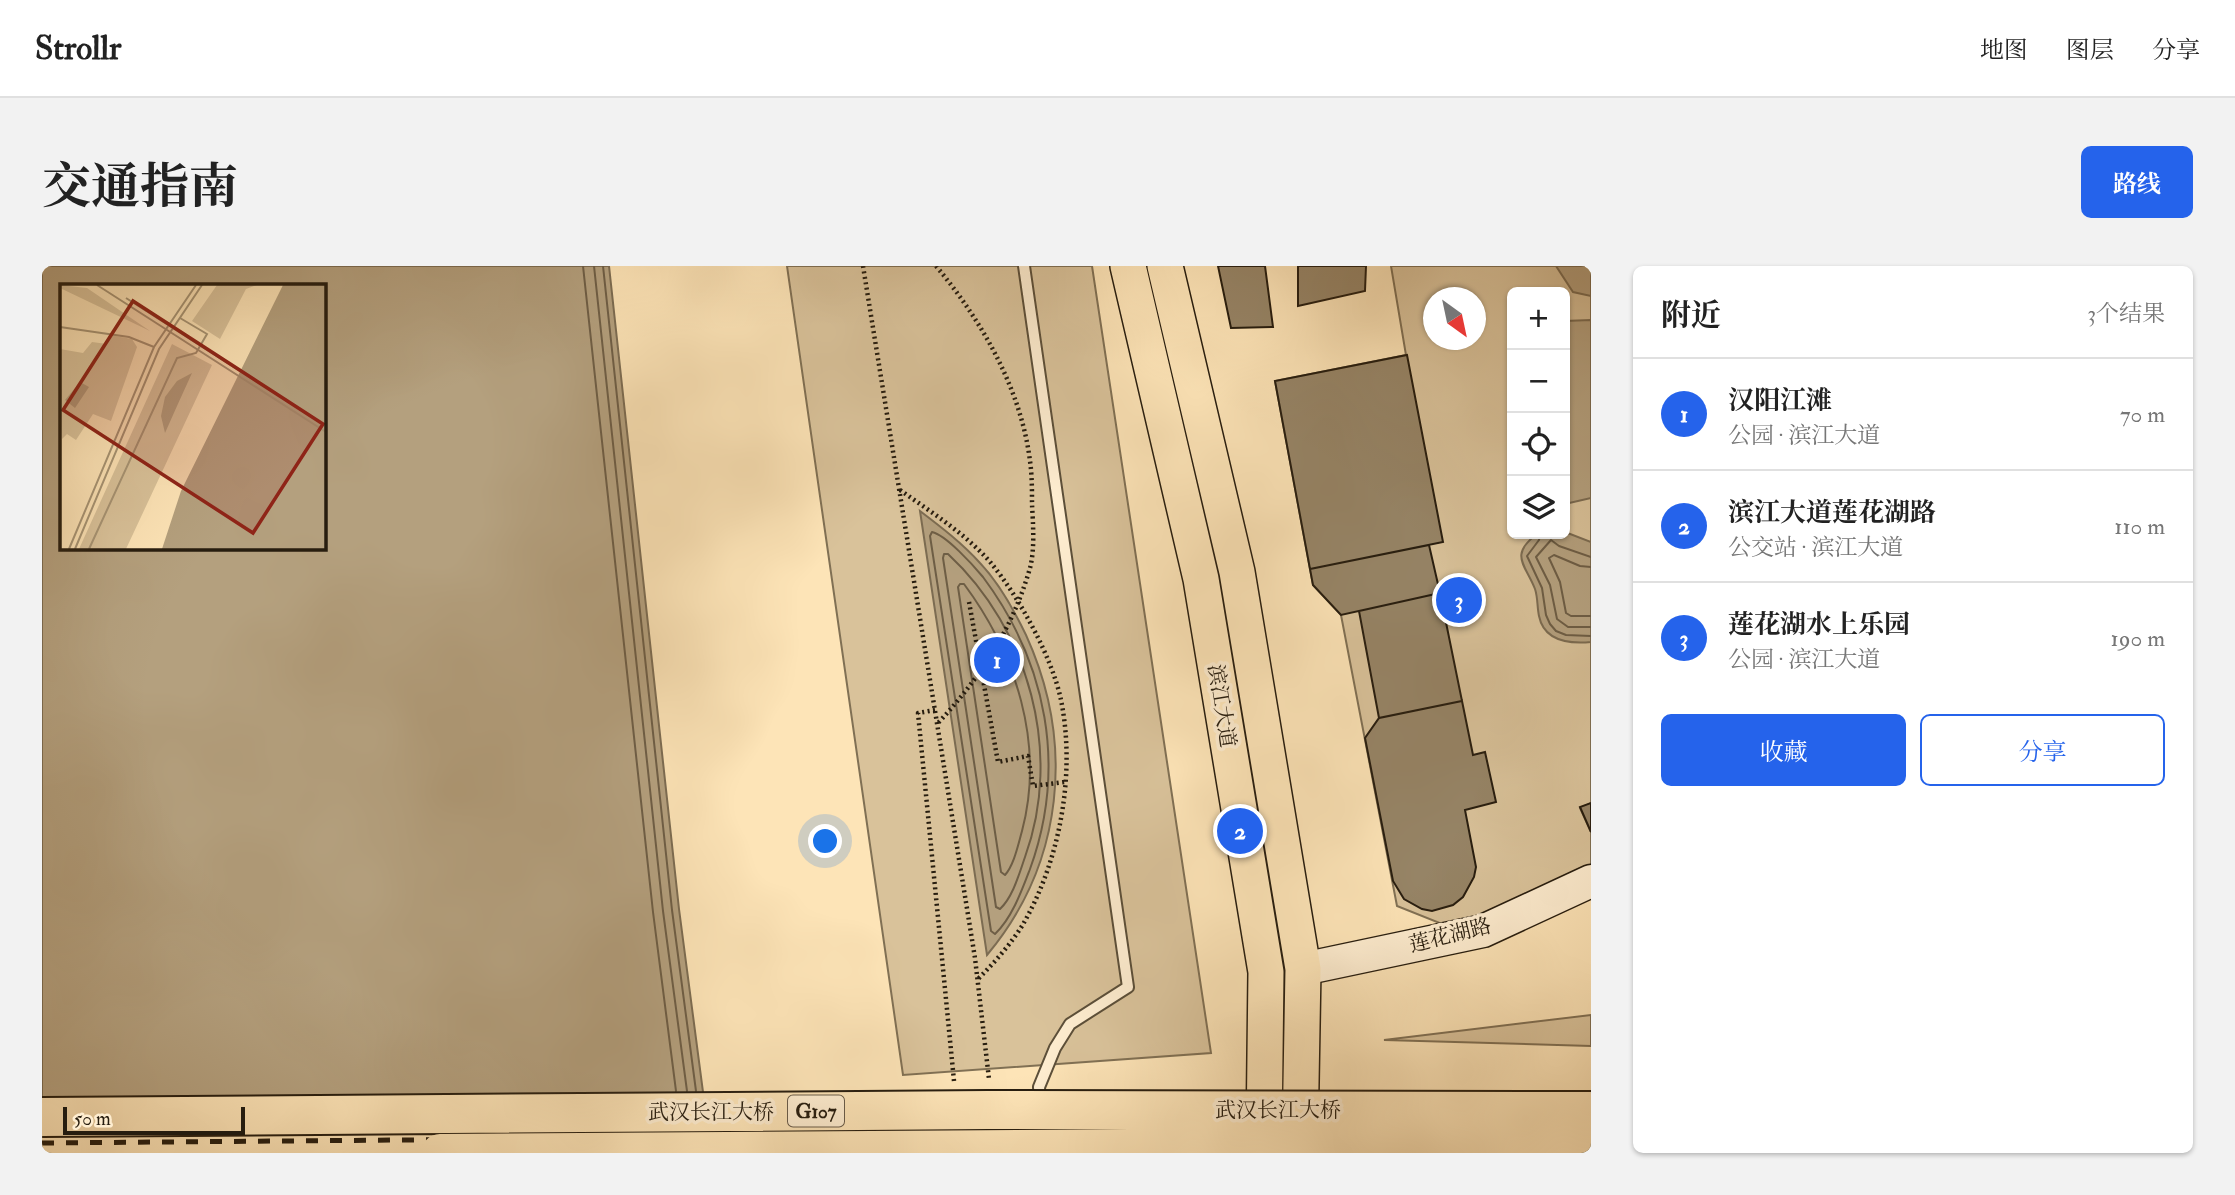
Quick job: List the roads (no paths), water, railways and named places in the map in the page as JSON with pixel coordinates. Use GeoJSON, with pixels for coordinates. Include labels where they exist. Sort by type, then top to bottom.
{"type":"FeatureCollection","features":[{"type":"Feature","properties":{"kind":"highway","name":"武汉长江大桥"},"geometry":{"type":"LineString","coordinates":[[42,1117],[973,1110],[1591,1111]]}},
{"type":"Feature","properties":{"kind":"highway","name":"武汉长江大桥"},"geometry":{"type":"LineString","coordinates":[[440,1153],[1591,1145]]}},
{"type":"Feature","properties":{"kind":"main road","name":"滨江大道"},"geometry":{"type":"LineString","coordinates":[[1128,266],[1201,579],[1266,972],[1263,1153]]}},
{"type":"Feature","properties":{"kind":"main road","name":"滨江大道"},"geometry":{"type":"LineString","coordinates":[[1165,266],[1237,572],[1303,969],[1300,1153]]}},
{"type":"Feature","properties":{"kind":"street","name":"莲花湖路"},"geometry":{"type":"LineString","coordinates":[[1303,969],[1483,931],[1591,881]]}},
{"type":"Feature","properties":{"kind":"lane"},"geometry":{"type":"LineString","coordinates":[[1024,266],[1128,987],[1070,1024],[1055,1048],[1039,1087],[1041,1126]]}},
{"type":"Feature","properties":{"kind":"lane"},"geometry":{"type":"LineString","coordinates":[[1042,1140],[1042,1153]]}},
{"type":"Feature","properties":{"kind":"water"},"geometry":{"type":"Polygon","coordinates":[[[42,266],[609,266],[679,909],[711,1153],[42,1153],[42,266]]]}},
{"type":"Feature","properties":{"kind":"water"},"geometry":{"type":"Polygon","coordinates":[[[1556,266],[1591,266],[1591,296],[1573,292],[1556,266]]]}},
{"type":"Feature","properties":{"kind":"water"},"geometry":{"type":"Polygon","coordinates":[[[1591,320],[1591,498],[1570,503],[1570,350],[1570,321],[1591,320]]]}},
{"type":"Feature","properties":{"kind":"water"},"geometry":{"type":"Polygon","coordinates":[[[920,511],[973,556],[1006,597],[1026,635],[1042,676],[1051,718],[1055,759],[1054,801],[1046,842],[1032,881],[1013,919],[987,955],[920,511]]]}},
{"type":"Feature","properties":{"kind":"water"},"geometry":{"type":"Polygon","coordinates":[[[1570,534],[1591,542],[1591,642],[1566,641],[1546,631],[1539,616],[1535,589],[1522,560],[1521,554],[1528,541],[1570,539],[1570,534]]]}},
{"type":"Feature","properties":{"kind":"railway"},"geometry":{"type":"LineString","coordinates":[[42,1131],[1358,1122]]}},
{"type":"Feature","properties":{"kind":"railway"},"geometry":{"type":"LineString","coordinates":[[42,1143],[1591,1130]]}},
{"type":"Feature","properties":{"kind":"place","name":"莲花湖水上乐园"},"geometry":{"type":"Point","coordinates":[1459,600]}},
{"type":"Feature","properties":{"kind":"place","name":"汉阳江滩"},"geometry":{"type":"Point","coordinates":[997,660]}},
{"type":"Feature","properties":{"kind":"place","name":"滨江大道莲花湖路"},"geometry":{"type":"Point","coordinates":[1240,831]}}]}
